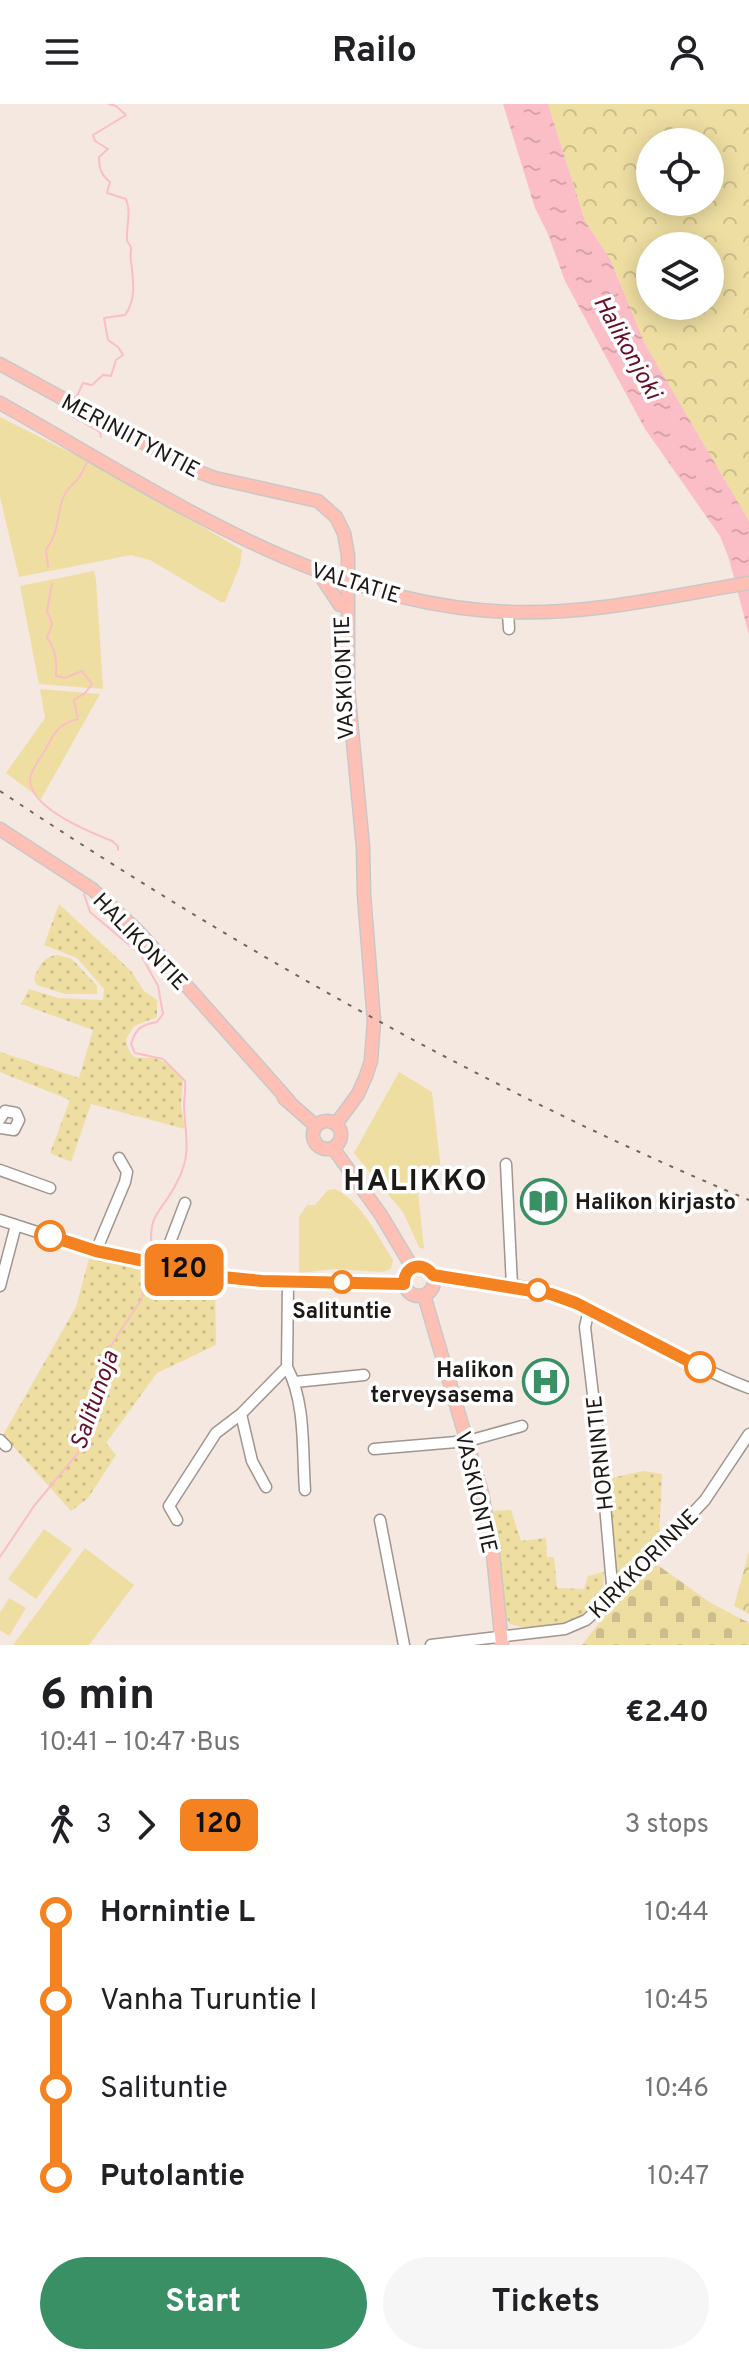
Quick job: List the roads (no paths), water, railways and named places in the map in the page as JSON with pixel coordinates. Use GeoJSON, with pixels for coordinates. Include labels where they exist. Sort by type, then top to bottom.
{"type":"FeatureCollection","features":[{"type":"Feature","properties":{"kind":"main road","name":"MERINIITYNTIE"},"geometry":{"type":"LineString","coordinates":[[0,364],[191,469],[215,478],[318,501],[336,517],[344,533],[348,555],[346,582]]}},
{"type":"Feature","properties":{"kind":"main road","name":"VALTATIE"},"geometry":{"type":"LineString","coordinates":[[0,403],[220,528],[318,572],[393,595],[508,612],[570,611],[749,583]]}},
{"type":"Feature","properties":{"kind":"main road"},"geometry":{"type":"LineString","coordinates":[[318,572],[340,605]]}},
{"type":"Feature","properties":{"kind":"main road","name":"VASKIONTIE"},"geometry":{"type":"LineString","coordinates":[[346,582],[340,605],[340,690],[357,871],[364,895]]}},
{"type":"Feature","properties":{"kind":"main road","name":"VASKIONTIE"},"geometry":{"type":"LineString","coordinates":[[336,1124],[358,1094],[371,1061],[374,1021],[363,847],[348,689],[346,582]]}},
{"type":"Feature","properties":{"kind":"main road","name":"HALIKONTIE"},"geometry":{"type":"LineString","coordinates":[[0,829],[92,889],[117,910],[200,1003],[207,1017],[251,1069],[316,1126]]}},
{"type":"Feature","properties":{"kind":"main road"},"geometry":{"type":"LineString","coordinates":[[323,1121],[336,1124],[341,1137],[333,1148],[324,1149],[316,1144],[313,1135],[316,1126],[323,1121]]}},
{"type":"Feature","properties":{"kind":"main road"},"geometry":{"type":"LineString","coordinates":[[333,1148],[381,1215],[412,1267]]}},
{"type":"Feature","properties":{"kind":"main road"},"geometry":{"type":"LineString","coordinates":[[412,1267],[425,1267],[433,1275],[432,1287],[424,1295],[412,1294],[404,1284],[405,1275],[412,1267]]}},
{"type":"Feature","properties":{"kind":"main road","name":"VASKIONTIE"},"geometry":{"type":"LineString","coordinates":[[424,1295],[482,1493],[493,1554],[502,1640]]}},
{"type":"Feature","properties":{"kind":"street"},"geometry":{"type":"LineString","coordinates":[[508,612],[509,629]]}},
{"type":"Feature","properties":{"kind":"street"},"geometry":{"type":"LineString","coordinates":[[0,1119],[5,1111],[16,1113],[19,1120],[14,1130],[0,1128]]}},
{"type":"Feature","properties":{"kind":"street"},"geometry":{"type":"LineString","coordinates":[[96,1251],[125,1182],[127,1172],[119,1158]]}},
{"type":"Feature","properties":{"kind":"street"},"geometry":{"type":"LineString","coordinates":[[506,1164],[512,1286]]}},
{"type":"Feature","properties":{"kind":"street"},"geometry":{"type":"LineString","coordinates":[[0,1170],[50,1188]]}},
{"type":"Feature","properties":{"kind":"street"},"geometry":{"type":"LineString","coordinates":[[161,1266],[185,1203]]}},
{"type":"Feature","properties":{"kind":"street"},"geometry":{"type":"LineString","coordinates":[[0,1220],[96,1251],[222,1277],[288,1282],[404,1284]]}},
{"type":"Feature","properties":{"kind":"street"},"geometry":{"type":"LineString","coordinates":[[0,1286],[16,1225]]}},
{"type":"Feature","properties":{"kind":"street"},"geometry":{"type":"LineString","coordinates":[[433,1275],[551,1294],[749,1388]]}},
{"type":"Feature","properties":{"kind":"street"},"geometry":{"type":"LineString","coordinates":[[288,1282],[287,1367],[295,1382],[305,1490]]}},
{"type":"Feature","properties":{"kind":"street","name":"HORNINTIE"},"geometry":{"type":"LineString","coordinates":[[589,1310],[585,1327],[613,1596]]}},
{"type":"Feature","properties":{"kind":"street"},"geometry":{"type":"LineString","coordinates":[[177,1520],[169,1506],[216,1433],[241,1414],[287,1367]]}},
{"type":"Feature","properties":{"kind":"street"},"geometry":{"type":"LineString","coordinates":[[295,1382],[364,1375]]}},
{"type":"Feature","properties":{"kind":"street"},"geometry":{"type":"LineString","coordinates":[[241,1414],[252,1461],[266,1487]]}},
{"type":"Feature","properties":{"kind":"street"},"geometry":{"type":"LineString","coordinates":[[374,1449],[468,1441],[522,1426]]}},
{"type":"Feature","properties":{"kind":"street","name":"KIRKKORINNE"},"geometry":{"type":"LineString","coordinates":[[431,1645],[502,1640],[565,1629],[596,1613],[650,1553],[705,1500],[749,1434]]}},
{"type":"Feature","properties":{"kind":"street"},"geometry":{"type":"LineString","coordinates":[[380,1520],[404,1645]]}},
{"type":"Feature","properties":{"kind":"water","name":"Halikonjoki"},"geometry":{"type":"Polygon","coordinates":[[[503,104],[548,104],[585,221],[610,259],[645,344],[749,521],[749,635],[720,536],[645,429],[565,281],[535,208],[503,104]]]}},
{"type":"Feature","properties":{"kind":"waterway","name":"Salitunoja"},"geometry":{"type":"LineString","coordinates":[[76,398],[83,383],[92,385],[103,375],[111,376],[116,360],[123,355],[108,340],[104,318],[125,315],[133,296],[126,199],[107,193],[110,182],[101,171],[99,157],[108,149],[95,141],[93,135],[126,115],[109,104]]}},
{"type":"Feature","properties":{"kind":"waterway","name":"Salitunoja"},"geometry":{"type":"LineString","coordinates":[[68,414],[100,432],[101,437]]}},
{"type":"Feature","properties":{"kind":"waterway","name":"Salitunoja"},"geometry":{"type":"LineString","coordinates":[[48,567],[46,550],[55,531],[63,497],[87,463]]}},
{"type":"Feature","properties":{"kind":"waterway","name":"Salitunoja"},"geometry":{"type":"LineString","coordinates":[[52,584],[47,611],[52,624],[47,638],[55,656],[56,676],[65,678],[82,671],[92,684],[74,700],[78,719],[57,731],[32,772],[32,790],[39,800],[62,818],[112,841],[118,850]]}},
{"type":"Feature","properties":{"kind":"waterway","name":"Salitunoja"},"geometry":{"type":"LineString","coordinates":[[84,894],[90,912],[141,955],[158,986],[163,1014],[157,1022],[137,1031],[131,1044],[135,1053],[163,1059],[185,1081],[185,1161],[172,1191],[154,1220],[152,1254]]}},
{"type":"Feature","properties":{"kind":"waterway","name":"Salitunoja"},"geometry":{"type":"LineString","coordinates":[[0,1557],[34,1506],[78,1453],[110,1347],[141,1300],[149,1275]]}},
{"type":"Feature","properties":{"kind":"railway"},"geometry":{"type":"LineString","coordinates":[[0,791],[180,906],[365,1014],[554,1112],[749,1200]]}},
{"type":"Feature","properties":{"kind":"place","name":"Halikon kirjasto"},"geometry":{"type":"Point","coordinates":[544,1201]}},
{"type":"Feature","properties":{"kind":"place","name":"Salituntie"},"geometry":{"type":"Point","coordinates":[342,1282]}},
{"type":"Feature","properties":{"kind":"place","name":"Halikon terveysasema"},"geometry":{"type":"Point","coordinates":[545,1382]}},
{"type":"Feature","properties":{"kind":"district","name":"HALIKKO"},"geometry":{"type":"Point","coordinates":[416,1180]}}]}
